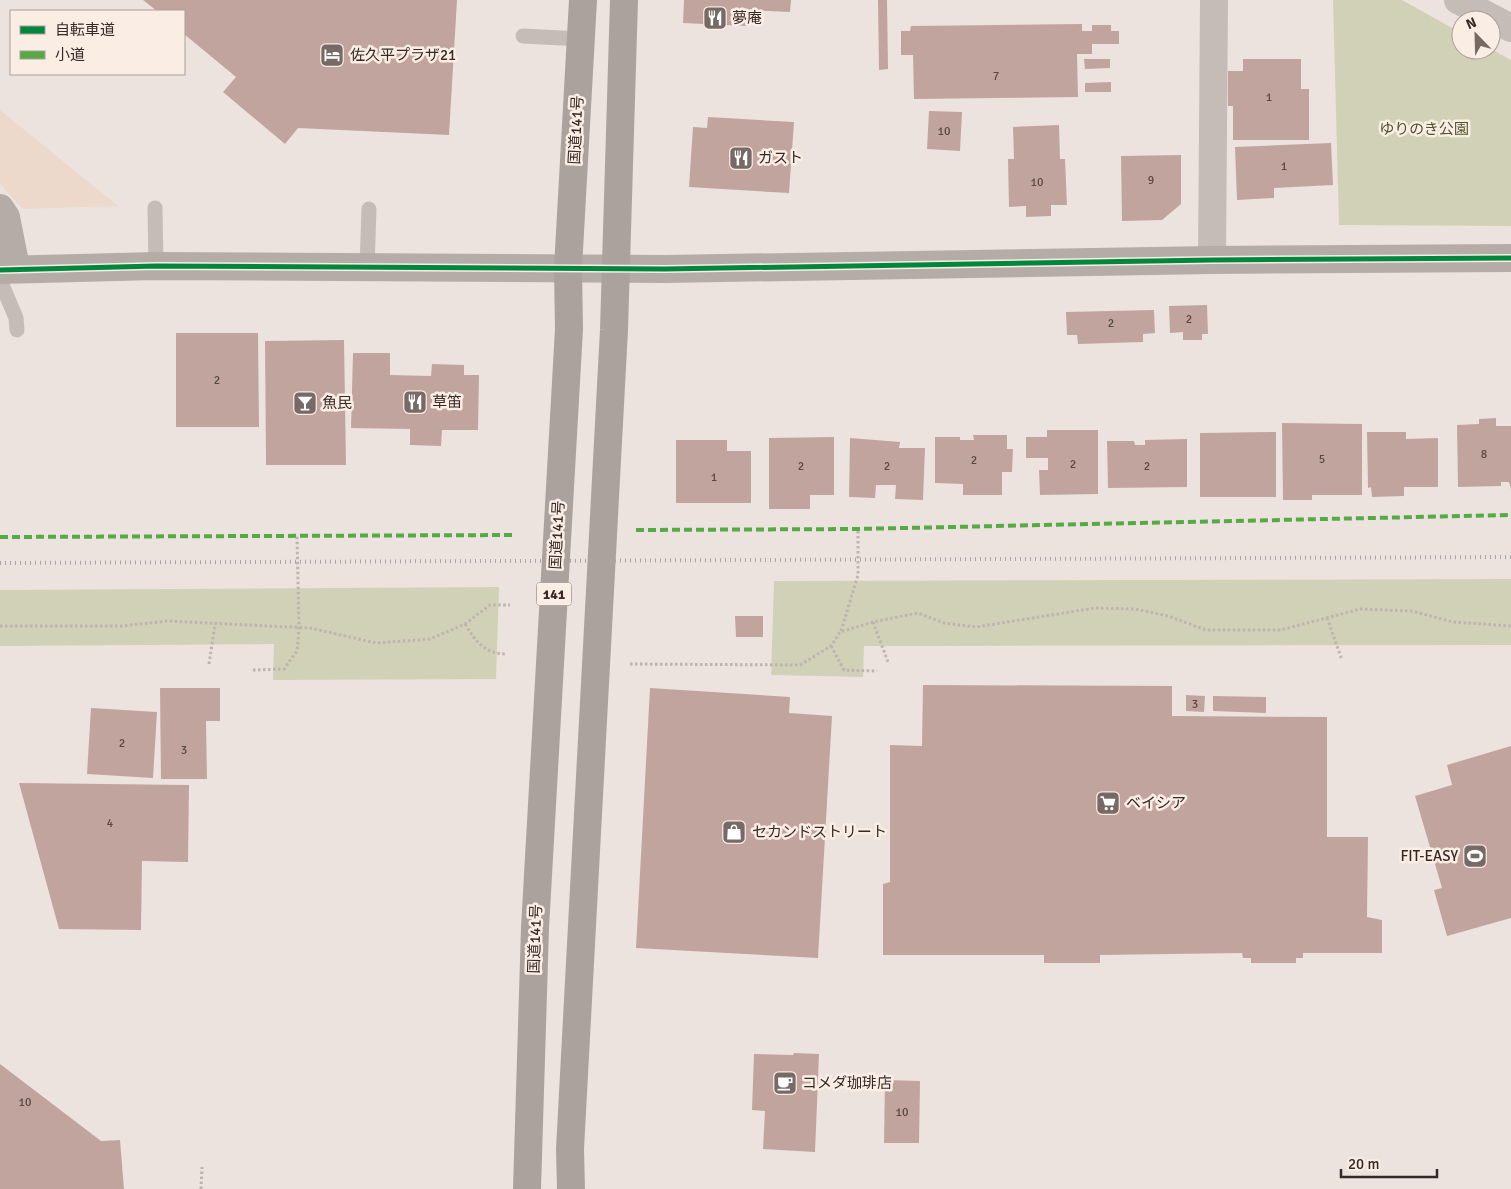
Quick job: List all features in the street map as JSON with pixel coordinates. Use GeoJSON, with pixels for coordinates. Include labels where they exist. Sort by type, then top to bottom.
{"type":"FeatureCollection","features":[{"type":"Feature","properties":{"kind":"highway","name":"国道141号"},"geometry":{"type":"LineString","coordinates":[[527,1189],[535,928],[569,329],[568,268],[583,0]]}},
{"type":"Feature","properties":{"kind":"highway"},"geometry":{"type":"LineString","coordinates":[[571,1189],[570,1150],[616,268],[624,0]]}},
{"type":"Feature","properties":{"kind":"street"},"geometry":{"type":"LineString","coordinates":[[1212,260],[1214,0]]}},
{"type":"Feature","properties":{"kind":"street"},"geometry":{"type":"LineString","coordinates":[[1458,0],[1511,28]]}},
{"type":"Feature","properties":{"kind":"street"},"geometry":{"type":"LineString","coordinates":[[0,208],[6,217],[5,273],[156,266],[616,268],[1511,258]]}},
{"type":"Feature","properties":{"kind":"lane"},"geometry":{"type":"LineString","coordinates":[[523,36],[581,40]]}},
{"type":"Feature","properties":{"kind":"lane"},"geometry":{"type":"LineString","coordinates":[[155,208],[156,266]]}},
{"type":"Feature","properties":{"kind":"lane"},"geometry":{"type":"LineString","coordinates":[[367,268],[369,208]]}},
{"type":"Feature","properties":{"kind":"lane"},"geometry":{"type":"LineString","coordinates":[[5,273],[17,330]]}},
{"type":"Feature","properties":{"kind":"path"},"geometry":{"type":"LineString","coordinates":[[630,664],[800,665],[831,646],[840,632],[858,575],[858,529]]}},
{"type":"Feature","properties":{"kind":"path"},"geometry":{"type":"LineString","coordinates":[[253,670],[284,669],[297,651],[299,628],[297,536]]}},
{"type":"Feature","properties":{"kind":"path"},"geometry":{"type":"LineString","coordinates":[[0,626],[122,626],[168,621],[310,628],[376,643],[430,639],[465,624],[490,605],[510,604]]}},
{"type":"Feature","properties":{"kind":"path"},"geometry":{"type":"LineString","coordinates":[[840,632],[873,622],[918,613],[944,623],[976,627],[1094,608],[1135,609],[1168,616],[1206,630],[1281,630],[1360,609],[1412,611],[1454,622],[1511,626]]}},
{"type":"Feature","properties":{"kind":"path"},"geometry":{"type":"LineString","coordinates":[[1327,618],[1342,660]]}},
{"type":"Feature","properties":{"kind":"path"},"geometry":{"type":"LineString","coordinates":[[873,622],[888,662]]}},
{"type":"Feature","properties":{"kind":"path"},"geometry":{"type":"LineString","coordinates":[[209,664],[214,624]]}},
{"type":"Feature","properties":{"kind":"path"},"geometry":{"type":"LineString","coordinates":[[465,624],[476,643],[488,651],[507,654]]}},
{"type":"Feature","properties":{"kind":"path"},"geometry":{"type":"LineString","coordinates":[[831,646],[844,670],[877,671]]}},
{"type":"Feature","properties":{"kind":"path"},"geometry":{"type":"LineString","coordinates":[[201,1189],[202,1167]]}},
{"type":"Feature","properties":{"kind":"green space","name":"ゆりのき公園"},"geometry":{"type":"Polygon","coordinates":[[[1333,0],[1402,0],[1451,27],[1451,60],[1501,60],[1501,54],[1511,60],[1511,226],[1339,225],[1333,0]]]}},
{"type":"Feature","properties":{"kind":"green space"},"geometry":{"type":"Polygon","coordinates":[[[1511,579],[1511,645],[864,646],[863,677],[771,675],[774,581],[1511,579]]]}},
{"type":"Feature","properties":{"kind":"green space"},"geometry":{"type":"Polygon","coordinates":[[[499,587],[496,679],[273,680],[274,644],[0,646],[0,590],[499,587]]]}},
{"type":"Feature","properties":{"kind":"shaded area"},"geometry":{"type":"Polygon","coordinates":[[[0,110],[118,206],[23,209],[0,184],[0,110]]]}},
{"type":"Feature","properties":{"kind":"building","name":"佐久平プラザ21"},"geometry":{"type":"Polygon","coordinates":[[[143,0],[457,0],[449,135],[298,128],[285,144],[223,92],[236,77],[185,35],[185,10],[156,10],[143,0]]]}},
{"type":"Feature","properties":{"kind":"building","name":"夢庵"},"geometry":{"type":"Polygon","coordinates":[[[684,0],[791,0],[790,12],[747,10],[747,26],[683,23],[684,0]]]}},
{"type":"Feature","properties":{"kind":"building"},"geometry":{"type":"Polygon","coordinates":[[[878,0],[887,0],[888,69],[879,70],[878,0]]]}},
{"type":"Feature","properties":{"kind":"building"},"geometry":{"type":"Polygon","coordinates":[[[1082,24],[1082,31],[1092,31],[1092,25],[1111,25],[1111,31],[1119,31],[1119,44],[1092,44],[1092,54],[1077,54],[1078,97],[914,99],[913,55],[901,55],[901,31],[910,31],[911,26],[1082,24]]]}},
{"type":"Feature","properties":{"kind":"building"},"geometry":{"type":"Polygon","coordinates":[[[1084,59],[1110,59],[1110,68],[1085,69],[1084,59]]]}},
{"type":"Feature","properties":{"kind":"building"},"geometry":{"type":"Polygon","coordinates":[[[1243,59],[1301,59],[1301,89],[1309,89],[1309,140],[1233,140],[1233,106],[1228,106],[1228,71],[1243,71],[1243,59]]]}},
{"type":"Feature","properties":{"kind":"building"},"geometry":{"type":"Polygon","coordinates":[[[1111,82],[1111,92],[1085,92],[1085,83],[1111,82]]]}},
{"type":"Feature","properties":{"kind":"building"},"geometry":{"type":"Polygon","coordinates":[[[929,111],[962,112],[960,151],[927,149],[929,111]]]}},
{"type":"Feature","properties":{"kind":"building","name":"ガスト"},"geometry":{"type":"Polygon","coordinates":[[[708,117],[794,122],[789,193],[689,187],[693,127],[707,128],[708,117]]]}},
{"type":"Feature","properties":{"kind":"building"},"geometry":{"type":"Polygon","coordinates":[[[1059,125],[1060,159],[1065,159],[1067,205],[1051,205],[1051,216],[1026,217],[1026,206],[1009,207],[1008,159],[1014,159],[1013,127],[1059,125]]]}},
{"type":"Feature","properties":{"kind":"building"},"geometry":{"type":"Polygon","coordinates":[[[1331,143],[1333,185],[1274,188],[1274,198],[1237,200],[1235,147],[1331,143]]]}},
{"type":"Feature","properties":{"kind":"building"},"geometry":{"type":"Polygon","coordinates":[[[1181,155],[1181,204],[1162,220],[1122,221],[1121,156],[1181,155]]]}},
{"type":"Feature","properties":{"kind":"building"},"geometry":{"type":"Polygon","coordinates":[[[1207,305],[1208,334],[1202,334],[1202,340],[1183,340],[1183,332],[1170,333],[1169,306],[1207,305]]]}},
{"type":"Feature","properties":{"kind":"building"},"geometry":{"type":"Polygon","coordinates":[[[1154,310],[1155,333],[1143,334],[1143,342],[1078,344],[1077,335],[1067,335],[1066,312],[1154,310]]]}},
{"type":"Feature","properties":{"kind":"building"},"geometry":{"type":"Polygon","coordinates":[[[176,333],[258,333],[259,427],[176,427],[176,333]]]}},
{"type":"Feature","properties":{"kind":"building","name":"魚民"},"geometry":{"type":"Polygon","coordinates":[[[344,340],[346,465],[266,465],[265,341],[344,340]]]}},
{"type":"Feature","properties":{"kind":"building","name":"草笛"},"geometry":{"type":"Polygon","coordinates":[[[353,353],[390,353],[390,375],[431,376],[432,364],[464,365],[464,375],[479,375],[478,430],[442,430],[441,446],[410,445],[410,429],[351,428],[353,353]]]}},
{"type":"Feature","properties":{"kind":"building"},"geometry":{"type":"Polygon","coordinates":[[[1496,418],[1496,426],[1511,426],[1511,489],[1509,482],[1501,482],[1501,486],[1458,487],[1457,425],[1479,424],[1479,419],[1496,418]]]}},
{"type":"Feature","properties":{"kind":"building"},"geometry":{"type":"Polygon","coordinates":[[[1282,423],[1362,424],[1362,495],[1312,495],[1312,500],[1283,500],[1282,423]]]}},
{"type":"Feature","properties":{"kind":"building"},"geometry":{"type":"Polygon","coordinates":[[[1047,430],[1098,430],[1098,494],[1040,495],[1039,470],[1048,470],[1048,458],[1026,458],[1026,437],[1047,437],[1047,430]]]}},
{"type":"Feature","properties":{"kind":"building"},"geometry":{"type":"Polygon","coordinates":[[[1276,432],[1276,497],[1200,497],[1200,433],[1276,432]]]}},
{"type":"Feature","properties":{"kind":"building"},"geometry":{"type":"Polygon","coordinates":[[[1367,432],[1406,432],[1406,439],[1438,438],[1438,487],[1404,487],[1404,496],[1372,497],[1371,487],[1368,488],[1367,432]]]}},
{"type":"Feature","properties":{"kind":"building"},"geometry":{"type":"Polygon","coordinates":[[[973,435],[1007,435],[1007,449],[1013,449],[1012,472],[1002,472],[1002,495],[963,495],[963,484],[935,483],[935,437],[960,437],[960,440],[974,440],[973,435]]]}},
{"type":"Feature","properties":{"kind":"building"},"geometry":{"type":"Polygon","coordinates":[[[834,437],[834,495],[810,495],[810,509],[769,509],[769,438],[834,437]]]}},
{"type":"Feature","properties":{"kind":"building"},"geometry":{"type":"Polygon","coordinates":[[[850,438],[900,442],[899,448],[925,448],[923,500],[895,499],[896,485],[876,485],[875,498],[849,497],[850,438]]]}},
{"type":"Feature","properties":{"kind":"building"},"geometry":{"type":"Polygon","coordinates":[[[1187,439],[1187,487],[1108,488],[1107,441],[1134,441],[1135,445],[1145,445],[1145,440],[1187,439]]]}},
{"type":"Feature","properties":{"kind":"building"},"geometry":{"type":"Polygon","coordinates":[[[676,440],[727,440],[727,451],[751,451],[751,503],[676,503],[676,440]]]}},
{"type":"Feature","properties":{"kind":"building"},"geometry":{"type":"Polygon","coordinates":[[[735,616],[763,616],[763,637],[736,637],[735,616]]]}},
{"type":"Feature","properties":{"kind":"building","name":"ベイシア"},"geometry":{"type":"Polygon","coordinates":[[[923,685],[1172,686],[1172,716],[1327,717],[1327,837],[1368,837],[1367,917],[1382,920],[1382,953],[1303,953],[1303,958],[1296,958],[1296,963],[1251,963],[1251,958],[1243,958],[1242,953],[1100,955],[1100,963],[1044,963],[1044,955],[883,955],[883,884],[890,882],[890,745],[922,746],[923,685]]]}},
{"type":"Feature","properties":{"kind":"building"},"geometry":{"type":"Polygon","coordinates":[[[160,688],[220,688],[220,721],[206,721],[207,779],[161,779],[160,688]]]}},
{"type":"Feature","properties":{"kind":"building","name":"セカンドストリート"},"geometry":{"type":"Polygon","coordinates":[[[650,688],[790,697],[789,713],[832,716],[818,958],[636,948],[650,688]]]}},
{"type":"Feature","properties":{"kind":"building"},"geometry":{"type":"Polygon","coordinates":[[[1186,695],[1205,696],[1204,712],[1186,711],[1186,695]]]}},
{"type":"Feature","properties":{"kind":"building"},"geometry":{"type":"Polygon","coordinates":[[[1213,696],[1266,697],[1266,713],[1213,711],[1213,696]]]}},
{"type":"Feature","properties":{"kind":"building"},"geometry":{"type":"Polygon","coordinates":[[[91,708],[157,712],[153,778],[87,774],[91,708]]]}},
{"type":"Feature","properties":{"kind":"building"},"geometry":{"type":"Polygon","coordinates":[[[1511,746],[1511,918],[1447,936],[1434,890],[1442,888],[1415,796],[1452,785],[1447,765],[1511,746]]]}},
{"type":"Feature","properties":{"kind":"building"},"geometry":{"type":"Polygon","coordinates":[[[19,783],[189,785],[188,862],[142,861],[141,930],[59,929],[19,783]]]}},
{"type":"Feature","properties":{"kind":"building","name":"コメダ珈琲店"},"geometry":{"type":"Polygon","coordinates":[[[794,1053],[819,1054],[815,1152],[763,1149],[765,1111],[752,1110],[754,1054],[793,1055],[794,1053]]]}},
{"type":"Feature","properties":{"kind":"building"},"geometry":{"type":"Polygon","coordinates":[[[0,1064],[101,1141],[120,1140],[124,1189],[0,1189],[0,1064]]]}},
{"type":"Feature","properties":{"kind":"building"},"geometry":{"type":"Polygon","coordinates":[[[885,1080],[920,1081],[919,1143],[884,1143],[885,1080]]]}},
{"type":"Feature","properties":{"kind":"railway"},"geometry":{"type":"LineString","coordinates":[[0,563],[1511,557]]}},
{"type":"Feature","properties":{"kind":"marked path"},"geometry":{"type":"LineString","coordinates":[[636,530],[858,529],[1511,515]]}},
{"type":"Feature","properties":{"kind":"marked path"},"geometry":{"type":"LineString","coordinates":[[0,537],[512,535]]}},
{"type":"Feature","properties":{"kind":"cycle path"},"geometry":{"type":"LineString","coordinates":[[0,270],[156,266],[665,269],[1212,260],[1511,258]]}},
{"type":"Feature","properties":{"kind":"place","name":"夢庵"},"geometry":{"type":"Point","coordinates":[715,18]}},
{"type":"Feature","properties":{"kind":"place","name":"佐久平プラザ21"},"geometry":{"type":"Point","coordinates":[332,55]}},
{"type":"Feature","properties":{"kind":"place","name":"ガスト"},"geometry":{"type":"Point","coordinates":[741,158]}},
{"type":"Feature","properties":{"kind":"place","name":"草笛"},"geometry":{"type":"Point","coordinates":[415,402]}},
{"type":"Feature","properties":{"kind":"place","name":"魚民"},"geometry":{"type":"Point","coordinates":[305,403]}},
{"type":"Feature","properties":{"kind":"place","name":"ベイシア"},"geometry":{"type":"Point","coordinates":[1108,803]}},
{"type":"Feature","properties":{"kind":"place","name":"セカンドストリート"},"geometry":{"type":"Point","coordinates":[734,832]}},
{"type":"Feature","properties":{"kind":"place","name":"FIT-EASY"},"geometry":{"type":"Point","coordinates":[1475,856]}},
{"type":"Feature","properties":{"kind":"place","name":"コメダ珈琲店"},"geometry":{"type":"Point","coordinates":[785,1083]}}]}
